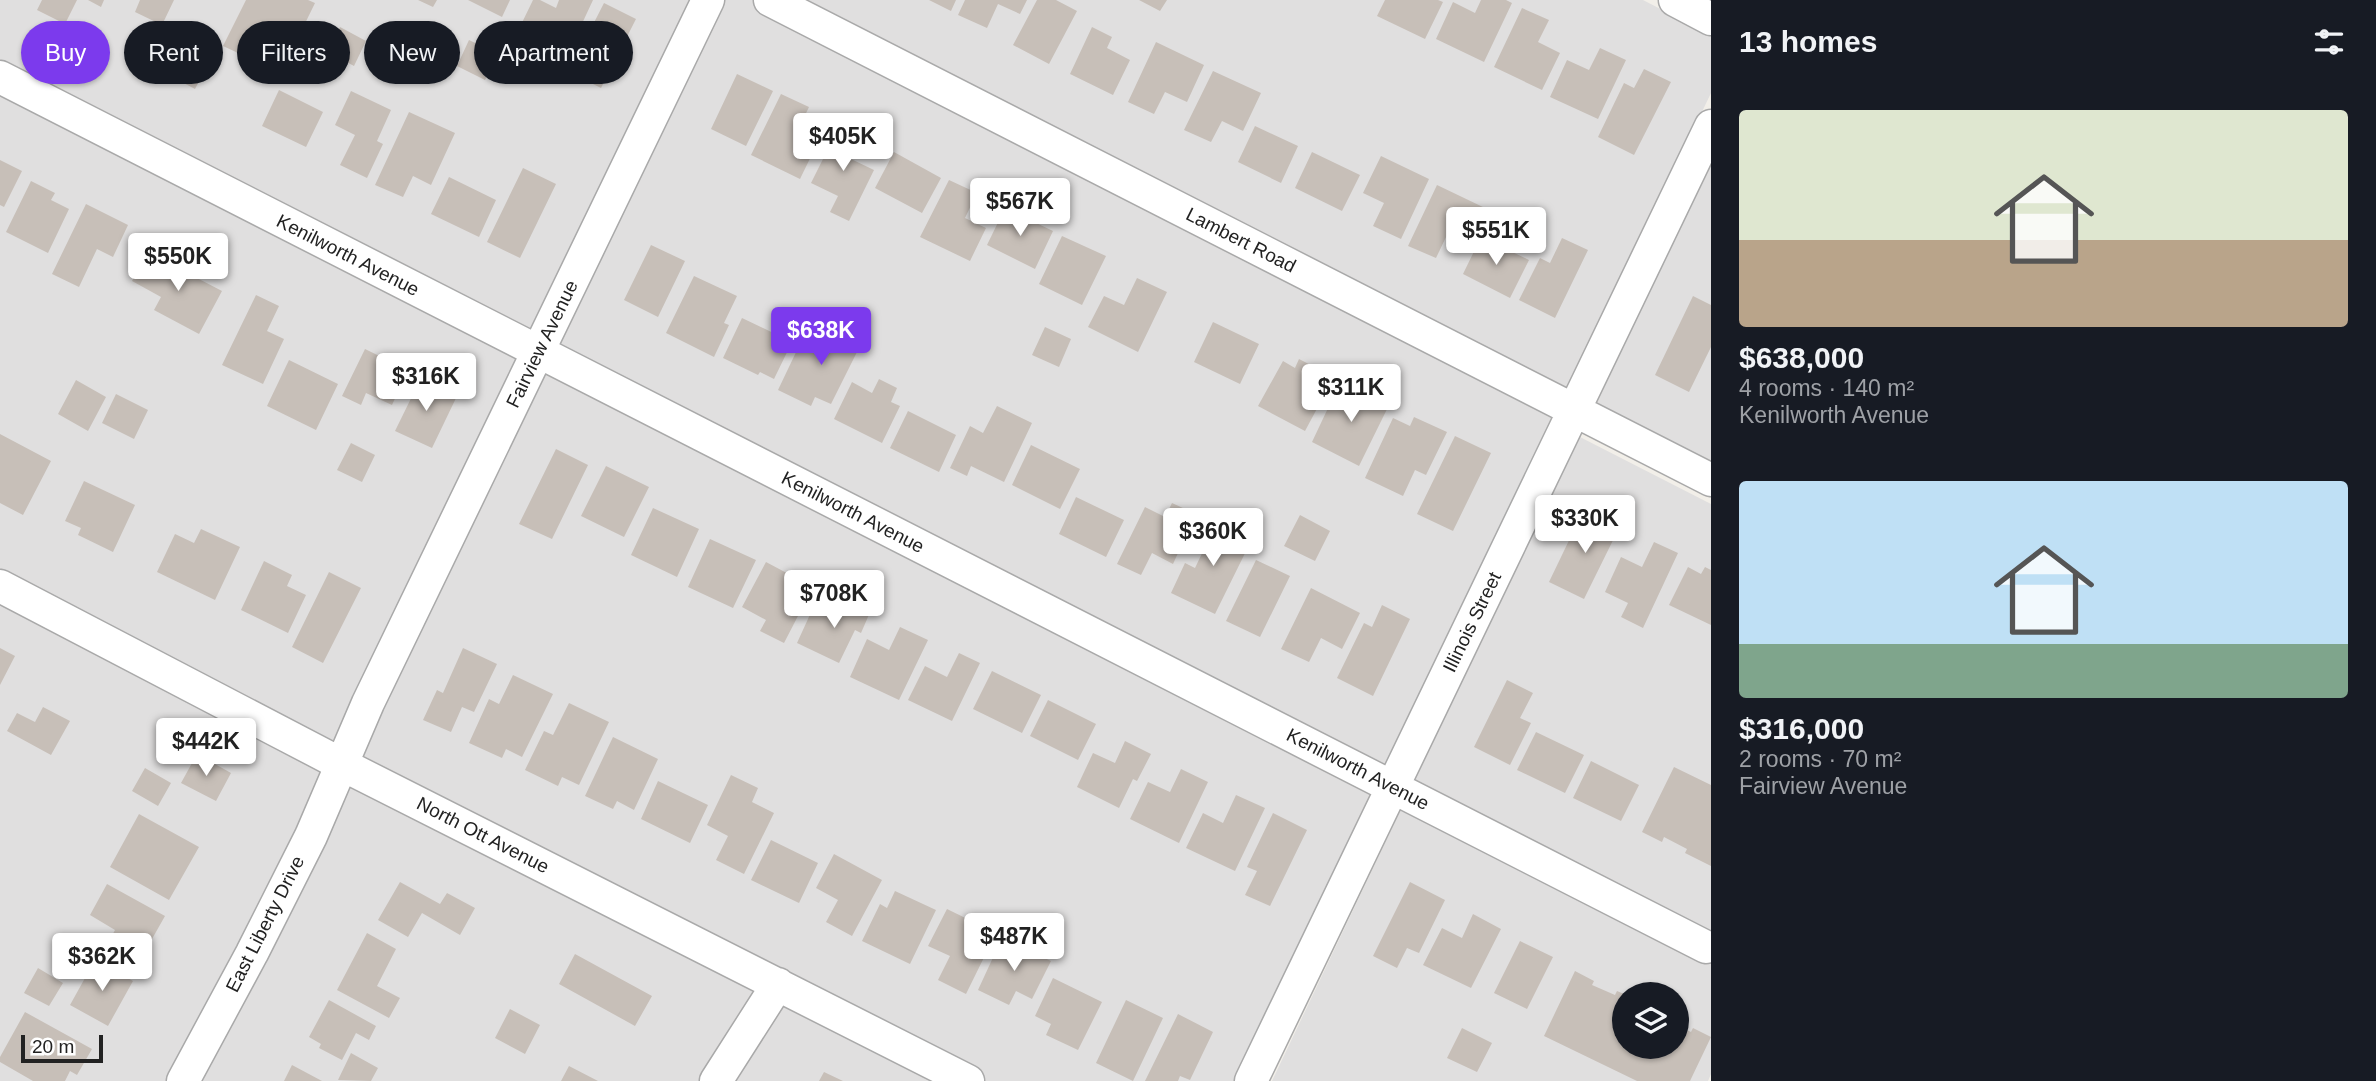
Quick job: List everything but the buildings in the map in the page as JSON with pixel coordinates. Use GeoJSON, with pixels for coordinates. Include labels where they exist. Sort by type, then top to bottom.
{"type":"FeatureCollection","features":[{"type":"Feature","properties":{"kind":"street","name":"Fairview Avenue"},"geometry":{"type":"LineString","coordinates":[[341,764],[708,0]]}},
{"type":"Feature","properties":{"kind":"street","name":"Lambert Road"},"geometry":{"type":"LineString","coordinates":[[771,0],[1711,480]]}},
{"type":"Feature","properties":{"kind":"street"},"geometry":{"type":"LineString","coordinates":[[1675,0],[1711,19]]}},
{"type":"Feature","properties":{"kind":"street","name":"Kenilworth Avenue"},"geometry":{"type":"LineString","coordinates":[[0,78],[1706,947]]}},
{"type":"Feature","properties":{"kind":"street","name":"Illinois Street"},"geometry":{"type":"LineString","coordinates":[[1251,1081],[1711,126]]}},
{"type":"Feature","properties":{"kind":"street","name":"North Ott Avenue"},"geometry":{"type":"LineString","coordinates":[[0,586],[341,764],[968,1081]]}},
{"type":"Feature","properties":{"kind":"street","name":"East Liberty Drive"},"geometry":{"type":"LineString","coordinates":[[183,1081],[311,836],[341,764]]}},
{"type":"Feature","properties":{"kind":"street"},"geometry":{"type":"LineString","coordinates":[[716,1081],[778,984]]}},
{"type":"Feature","properties":{"kind":"shaded area"},"geometry":{"type":"Polygon","coordinates":[[[0,0],[1643,0],[1711,35],[1711,93],[1237,1081],[0,1081],[0,0]]]}},
{"type":"Feature","properties":{"kind":"shaded area"},"geometry":{"type":"Polygon","coordinates":[[[1711,162],[1711,464],[1593,404],[1711,162]]]}},
{"type":"Feature","properties":{"kind":"shaded area"},"geometry":{"type":"Polygon","coordinates":[[[1578,436],[1711,504],[1711,1074],[1708,1081],[1272,1081],[1578,436]]]}}]}
